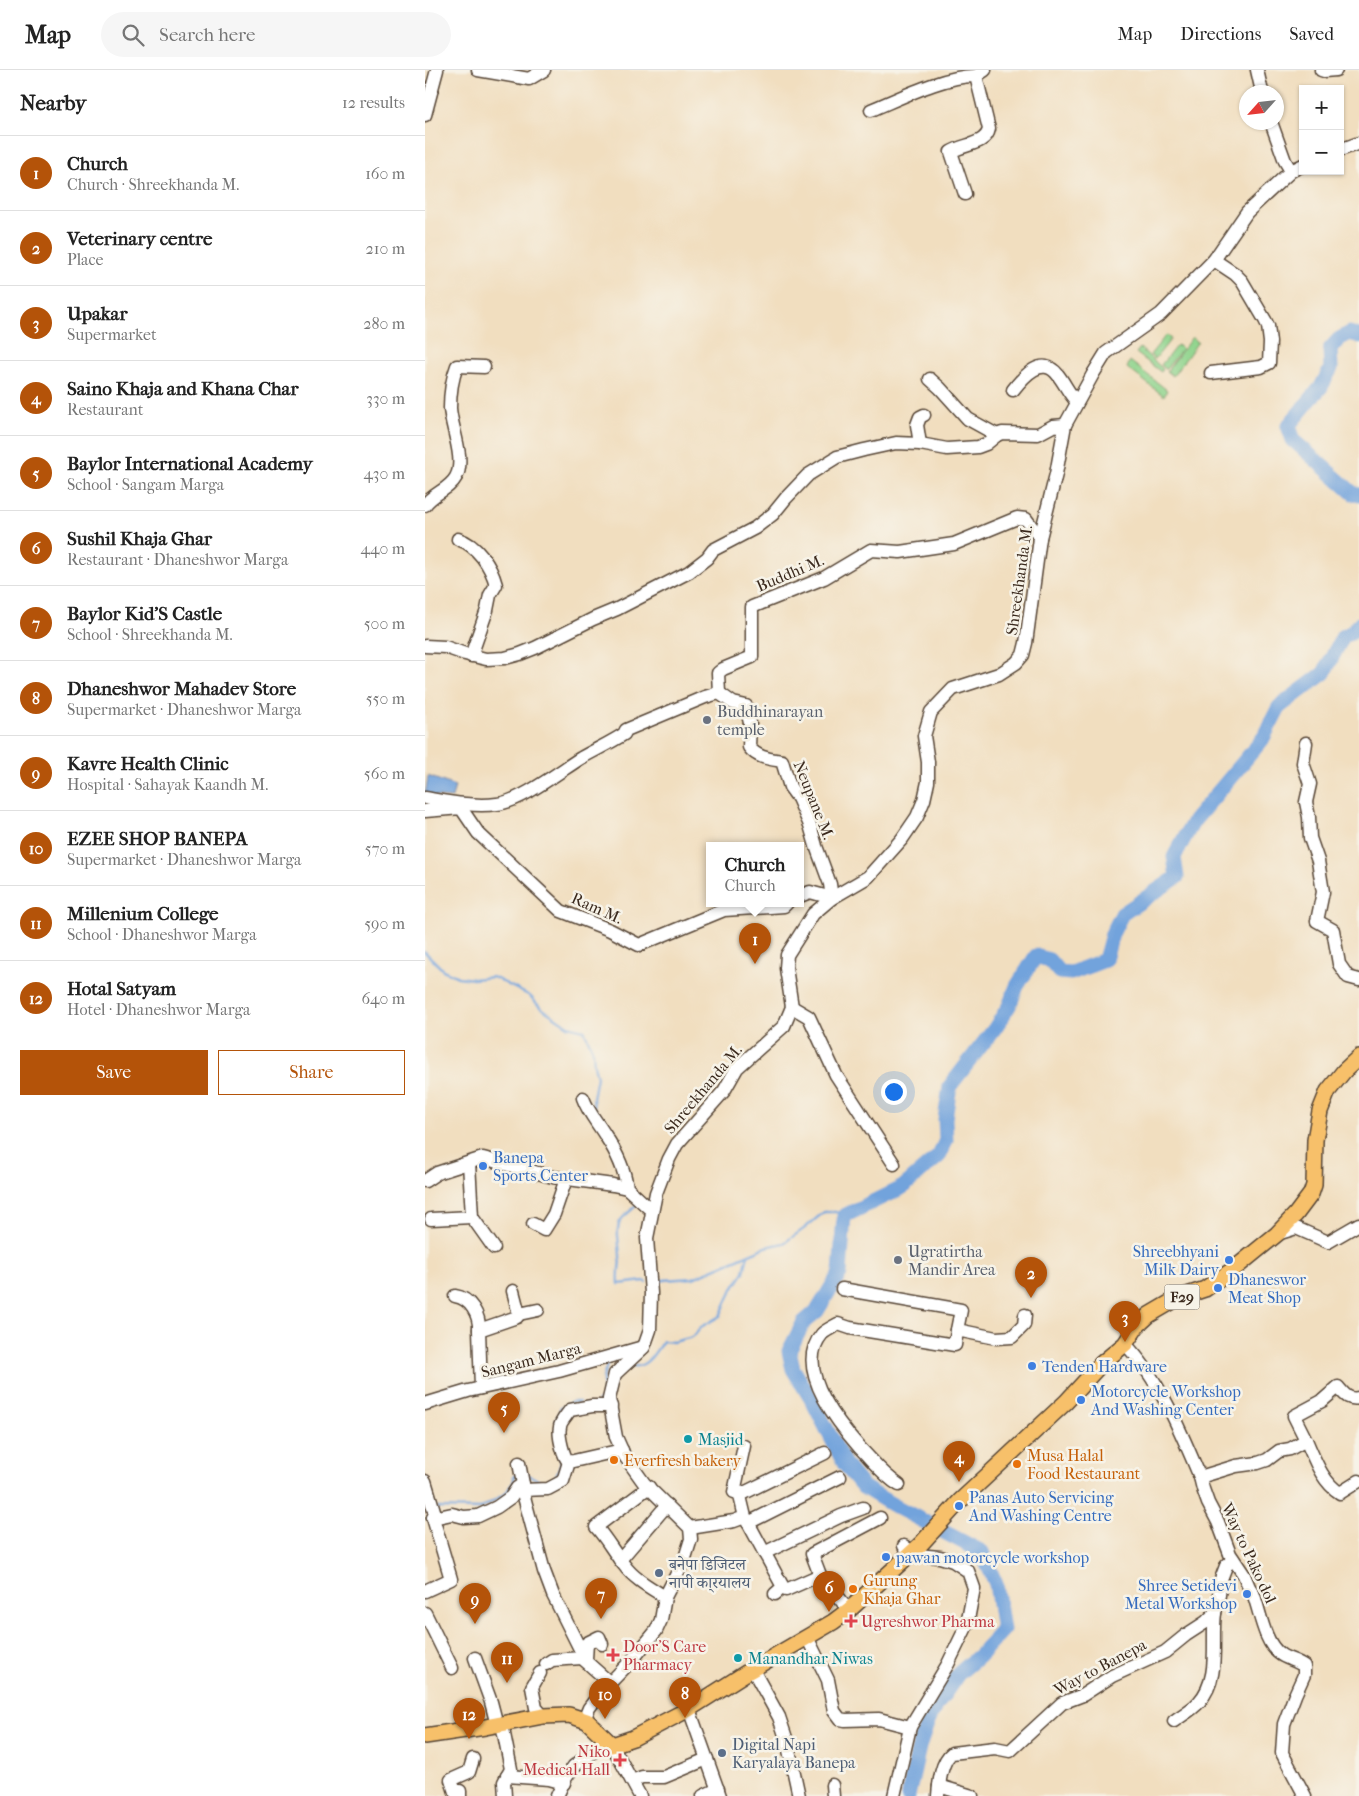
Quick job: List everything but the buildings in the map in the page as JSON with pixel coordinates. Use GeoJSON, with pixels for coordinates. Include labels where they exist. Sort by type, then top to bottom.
{"type":"FeatureCollection","features":[{"type":"Feature","properties":{"kind":"main road","name":"F29"},"geometry":{"type":"LineString","coordinates":[[610,1743],[633,1738],[689,1709],[833,1622],[849,1610],[1066,1402],[1101,1364],[1125,1344],[1137,1326],[1149,1315],[1178,1298],[1205,1289],[1234,1269],[1277,1234],[1296,1214],[1311,1194],[1314,1185],[1315,1140],[1320,1111],[1328,1091],[1344,1071],[1359,1058]]}},
{"type":"Feature","properties":{"kind":"main road"},"geometry":{"type":"LineString","coordinates":[[425,1736],[500,1725],[543,1716],[569,1715],[584,1720],[610,1743]]}},
{"type":"Feature","properties":{"kind":"street"},"geometry":{"type":"LineString","coordinates":[[425,115],[437,70]]}},
{"type":"Feature","properties":{"kind":"street"},"geometry":{"type":"LineString","coordinates":[[478,70],[529,79],[544,70]]}},
{"type":"Feature","properties":{"kind":"street"},"geometry":{"type":"LineString","coordinates":[[1257,70],[1260,85]]}},
{"type":"Feature","properties":{"kind":"street"},"geometry":{"type":"LineString","coordinates":[[1321,70],[1336,70]]}},
{"type":"Feature","properties":{"kind":"street"},"geometry":{"type":"LineString","coordinates":[[871,110],[949,80],[980,73],[989,129],[988,136],[983,140],[951,152],[965,194]]}},
{"type":"Feature","properties":{"kind":"street"},"geometry":{"type":"LineString","coordinates":[[1274,130],[1285,161],[1297,168]]}},
{"type":"Feature","properties":{"kind":"street"},"geometry":{"type":"LineString","coordinates":[[1344,148],[1359,142]]}},
{"type":"Feature","properties":{"kind":"street","name":"Shreekhanda M."},"geometry":{"type":"LineString","coordinates":[[644,1347],[650,1330],[651,1293],[647,1238],[650,1210],[669,1159],[677,1144],[724,1091],[737,1068],[784,1026],[792,1007],[785,968],[787,955],[813,914],[832,898],[867,877],[902,839],[917,817],[924,800],[928,782],[928,762],[924,736],[931,712],[953,689],[999,674],[1016,663],[1023,655],[1027,644],[1040,538],[1056,474],[1065,425],[1077,402],[1106,353],[1161,314],[1214,260],[1247,212],[1297,168]]}},
{"type":"Feature","properties":{"kind":"street"},"geometry":{"type":"LineString","coordinates":[[1211,373],[1261,367],[1269,363],[1270,356],[1268,326],[1242,280],[1214,260]]}},
{"type":"Feature","properties":{"kind":"street"},"geometry":{"type":"LineString","coordinates":[[425,505],[430,497],[444,489],[456,478],[458,450],[451,408],[453,380],[457,366],[484,367]]}},
{"type":"Feature","properties":{"kind":"street"},"geometry":{"type":"LineString","coordinates":[[1013,390],[1031,370],[1040,367],[1047,368],[1053,370],[1060,377],[1071,396],[1077,402]]}},
{"type":"Feature","properties":{"kind":"street"},"geometry":{"type":"LineString","coordinates":[[930,379],[941,388],[968,420],[997,435]]}},
{"type":"Feature","properties":{"kind":"street"},"geometry":{"type":"LineString","coordinates":[[919,444],[918,420],[924,416]]}},
{"type":"Feature","properties":{"kind":"street"},"geometry":{"type":"LineString","coordinates":[[425,646],[445,647],[486,659],[505,658],[535,648],[689,572],[707,558],[713,550],[755,528],[767,519],[808,475],[837,458],[896,443],[919,444],[947,449],[978,447],[986,444],[997,435],[1010,433],[1023,435],[1038,434],[1053,426],[1065,425]]}},
{"type":"Feature","properties":{"kind":"street","name":"Buddhi M."},"geometry":{"type":"LineString","coordinates":[[719,693],[718,673],[752,657],[752,606],[824,578],[871,550],[900,552],[954,544],[1017,518],[1025,518],[1040,538]]}},
{"type":"Feature","properties":{"kind":"street"},"geometry":{"type":"LineString","coordinates":[[458,539],[467,542],[477,552],[493,572],[496,585],[490,595],[487,610],[471,656]]}},
{"type":"Feature","properties":{"kind":"street"},"geometry":{"type":"LineString","coordinates":[[425,798],[463,805],[499,804],[523,794],[580,759],[603,748],[624,734],[626,730],[719,693]]}},
{"type":"Feature","properties":{"kind":"street","name":"Neupane M."},"geometry":{"type":"LineString","coordinates":[[719,693],[733,703],[746,706],[750,723],[749,747],[752,752],[761,757],[782,761],[790,787],[798,798],[810,825],[830,884],[832,898]]}},
{"type":"Feature","properties":{"kind":"street"},"geometry":{"type":"LineString","coordinates":[[1305,743],[1303,763],[1310,784],[1306,802],[1310,838],[1323,892],[1317,922],[1333,930],[1339,964],[1347,977],[1359,980]]}},
{"type":"Feature","properties":{"kind":"street","name":"Ram M."},"geometry":{"type":"LineString","coordinates":[[425,811],[461,808],[478,833],[561,911],[610,930],[639,945],[723,910],[769,907]]}},
{"type":"Feature","properties":{"kind":"street"},"geometry":{"type":"LineString","coordinates":[[804,894],[810,892],[832,898]]}},
{"type":"Feature","properties":{"kind":"street"},"geometry":{"type":"LineString","coordinates":[[792,1007],[809,1017],[836,1075],[894,1164]]}},
{"type":"Feature","properties":{"kind":"street"},"geometry":{"type":"LineString","coordinates":[[583,1098],[587,1110],[614,1151],[630,1191]]}},
{"type":"Feature","properties":{"kind":"street"},"geometry":{"type":"LineString","coordinates":[[425,1181],[437,1174],[483,1158],[566,1179],[613,1185],[630,1191],[650,1210]]}},
{"type":"Feature","properties":{"kind":"street"},"geometry":{"type":"LineString","coordinates":[[469,1163],[472,1217],[493,1248]]}},
{"type":"Feature","properties":{"kind":"street"},"geometry":{"type":"LineString","coordinates":[[533,1224],[544,1230],[554,1214],[566,1179]]}},
{"type":"Feature","properties":{"kind":"street"},"geometry":{"type":"LineString","coordinates":[[431,1219],[472,1217]]}},
{"type":"Feature","properties":{"kind":"street"},"geometry":{"type":"LineString","coordinates":[[1277,1234],[1296,1228],[1329,1242],[1359,1224]]}},
{"type":"Feature","properties":{"kind":"street"},"geometry":{"type":"LineString","coordinates":[[842,1289],[961,1310],[955,1345],[850,1328],[838,1324],[822,1334],[815,1347],[812,1364],[815,1382],[836,1418],[845,1432],[887,1478],[899,1484]]}},
{"type":"Feature","properties":{"kind":"street"},"geometry":{"type":"LineString","coordinates":[[513,1291],[519,1314]]}},
{"type":"Feature","properties":{"kind":"street"},"geometry":{"type":"LineString","coordinates":[[455,1296],[469,1301],[479,1322],[481,1388]]}},
{"type":"Feature","properties":{"kind":"street"},"geometry":{"type":"LineString","coordinates":[[479,1330],[517,1317],[519,1314],[538,1310]]}},
{"type":"Feature","properties":{"kind":"street"},"geometry":{"type":"LineString","coordinates":[[957,1330],[996,1338],[1012,1337],[1024,1325],[1025,1315]]}},
{"type":"Feature","properties":{"kind":"street","name":"Way to Pako dol"},"geometry":{"type":"LineString","coordinates":[[1125,1344],[1132,1351],[1166,1401],[1200,1476],[1208,1503],[1233,1559],[1253,1593],[1271,1644],[1281,1655],[1296,1660],[1304,1666],[1304,1675],[1284,1724],[1281,1753],[1305,1796]]}},
{"type":"Feature","properties":{"kind":"street"},"geometry":{"type":"LineString","coordinates":[[584,1720],[589,1708],[609,1682],[633,1659],[656,1631],[661,1620],[665,1596],[691,1539],[690,1528],[632,1467],[616,1437],[609,1399],[615,1374],[644,1347]]}},
{"type":"Feature","properties":{"kind":"street","name":"Sangam Marga"},"geometry":{"type":"LineString","coordinates":[[425,1404],[481,1388],[559,1371],[644,1347]]}},
{"type":"Feature","properties":{"kind":"street"},"geometry":{"type":"LineString","coordinates":[[1359,1398],[1352,1399],[1345,1396],[1338,1388],[1322,1401],[1294,1416],[1319,1469],[1335,1490],[1340,1493],[1359,1480]]}},
{"type":"Feature","properties":{"kind":"street"},"geometry":{"type":"LineString","coordinates":[[569,1462],[565,1459],[559,1426],[570,1410],[592,1406],[611,1406]]}},
{"type":"Feature","properties":{"kind":"street"},"geometry":{"type":"LineString","coordinates":[[1200,1476],[1236,1466],[1259,1463],[1267,1460],[1279,1451],[1290,1449],[1305,1440]]}},
{"type":"Feature","properties":{"kind":"street"},"geometry":{"type":"LineString","coordinates":[[744,1446],[734,1492],[744,1493],[825,1453]]}},
{"type":"Feature","properties":{"kind":"street"},"geometry":{"type":"LineString","coordinates":[[569,1462],[622,1450]]}},
{"type":"Feature","properties":{"kind":"street"},"geometry":{"type":"LineString","coordinates":[[433,1518],[452,1514],[464,1517],[478,1516],[497,1507],[511,1497],[517,1488],[548,1489],[563,1482],[569,1462]]}},
{"type":"Feature","properties":{"kind":"street"},"geometry":{"type":"LineString","coordinates":[[519,1463],[523,1487],[544,1571],[553,1595],[584,1660],[609,1682]]}},
{"type":"Feature","properties":{"kind":"street"},"geometry":{"type":"LineString","coordinates":[[690,1528],[747,1520],[840,1477]]}},
{"type":"Feature","properties":{"kind":"street"},"geometry":{"type":"LineString","coordinates":[[425,1481],[428,1505],[435,1514],[433,1518],[451,1579],[425,1591]]}},
{"type":"Feature","properties":{"kind":"street"},"geometry":{"type":"LineString","coordinates":[[649,1487],[596,1527],[605,1536],[619,1560],[633,1575],[665,1596]]}},
{"type":"Feature","properties":{"kind":"street"},"geometry":{"type":"LineString","coordinates":[[739,1492],[747,1520],[764,1553],[779,1591],[786,1590],[820,1575]]}},
{"type":"Feature","properties":{"kind":"street"},"geometry":{"type":"LineString","coordinates":[[619,1560],[667,1505]]}},
{"type":"Feature","properties":{"kind":"street"},"geometry":{"type":"LineString","coordinates":[[764,1553],[841,1516],[863,1508]]}},
{"type":"Feature","properties":{"kind":"street"},"geometry":{"type":"LineString","coordinates":[[849,1610],[820,1575],[811,1554],[880,1518]]}},
{"type":"Feature","properties":{"kind":"street"},"geometry":{"type":"LineString","coordinates":[[894,1796],[910,1727],[948,1664],[967,1625],[974,1588],[968,1571],[953,1560],[940,1557],[916,1556],[912,1548]]}},
{"type":"Feature","properties":{"kind":"street"},"geometry":{"type":"LineString","coordinates":[[1174,1721],[1198,1703],[1212,1680],[1215,1660],[1213,1627],[1215,1613],[1221,1579],[1226,1566],[1233,1559]]}},
{"type":"Feature","properties":{"kind":"street"},"geometry":{"type":"LineString","coordinates":[[425,1613],[452,1668]]}},
{"type":"Feature","properties":{"kind":"street","name":"Way to Banepa"},"geometry":{"type":"LineString","coordinates":[[938,1791],[947,1756],[952,1753],[995,1748],[1010,1750],[1062,1704],[1094,1689],[1112,1676],[1165,1652],[1186,1634],[1206,1622],[1215,1613]]}},
{"type":"Feature","properties":{"kind":"street"},"geometry":{"type":"LineString","coordinates":[[584,1660],[587,1655],[587,1643],[599,1637],[602,1644]]}},
{"type":"Feature","properties":{"kind":"street"},"geometry":{"type":"LineString","coordinates":[[807,1637],[828,1680],[834,1711],[840,1719],[879,1719],[910,1727]]}},
{"type":"Feature","properties":{"kind":"street"},"geometry":{"type":"LineString","coordinates":[[475,1658],[500,1725],[511,1769],[504,1782],[505,1796]]}},
{"type":"Feature","properties":{"kind":"street"},"geometry":{"type":"LineString","coordinates":[[543,1716],[536,1708],[532,1687],[543,1669],[552,1660],[584,1660]]}},
{"type":"Feature","properties":{"kind":"street"},"geometry":{"type":"LineString","coordinates":[[753,1670],[779,1717],[787,1741],[799,1796]]}},
{"type":"Feature","properties":{"kind":"street"},"geometry":{"type":"LineString","coordinates":[[689,1709],[719,1793],[703,1796]]}},
{"type":"Feature","properties":{"kind":"street"},"geometry":{"type":"LineString","coordinates":[[557,1796],[575,1766],[610,1743],[640,1796]]}},
{"type":"Feature","properties":{"kind":"street"},"geometry":{"type":"LineString","coordinates":[[460,1796],[460,1791],[455,1792],[451,1780],[469,1772],[473,1759]]}},
{"type":"Feature","properties":{"kind":"street"},"geometry":{"type":"LineString","coordinates":[[632,1781],[642,1777],[665,1777],[707,1759]]}},
{"type":"Feature","properties":{"kind":"street"},"geometry":{"type":"LineString","coordinates":[[507,1776],[549,1779],[564,1783]]}},
{"type":"Feature","properties":{"kind":"street"},"geometry":{"type":"LineString","coordinates":[[938,1791],[972,1796]]}},
{"type":"Feature","properties":{"kind":"green space"},"geometry":{"type":"Polygon","coordinates":[[[1166,335],[1171,339],[1155,359],[1150,355],[1166,335]]]}},
{"type":"Feature","properties":{"kind":"green space"},"geometry":{"type":"Polygon","coordinates":[[[1192,337],[1198,342],[1173,376],[1167,371],[1192,337]]]}},
{"type":"Feature","properties":{"kind":"green space"},"geometry":{"type":"Polygon","coordinates":[[[1177,345],[1182,349],[1166,369],[1161,365],[1177,345]]]}},
{"type":"Feature","properties":{"kind":"green space"},"geometry":{"type":"Polygon","coordinates":[[[1140,348],[1163,369],[1161,372],[1136,353],[1140,348]]]}},
{"type":"Feature","properties":{"kind":"green space"},"geometry":{"type":"Polygon","coordinates":[[[1130,361],[1167,390],[1164,396],[1127,368],[1130,361]]]}},
{"type":"Feature","properties":{"kind":"water"},"geometry":{"type":"Polygon","coordinates":[[[428,776],[455,786],[452,798],[425,796],[428,776]]]}},
{"type":"Feature","properties":{"kind":"waterway"},"geometry":{"type":"LineString","coordinates":[[1359,336],[1350,333],[1339,339],[1330,349],[1331,368],[1321,387],[1288,426],[1293,440],[1354,494],[1359,495]]}},
{"type":"Feature","properties":{"kind":"waterway"},"geometry":{"type":"LineString","coordinates":[[908,1796],[919,1747],[930,1715],[958,1674],[979,1656],[1003,1630],[996,1584],[982,1552],[863,1487],[845,1465],[813,1402],[793,1369],[789,1351],[804,1322],[817,1311],[840,1273],[844,1216],[903,1187],[939,1156],[946,1140],[945,1119],[950,1086],[995,1028],[1009,1006],[1017,986],[1036,956],[1049,960],[1059,972],[1071,973],[1105,960],[1112,934],[1122,914],[1177,877],[1174,857],[1193,822],[1262,740],[1279,707],[1324,673],[1343,636],[1351,633],[1359,624]]}},
{"type":"Feature","properties":{"kind":"waterway"},"geometry":{"type":"LineString","coordinates":[[425,952],[443,970],[458,977],[473,979],[493,977],[530,996],[540,1007],[568,1026],[584,1030],[593,1051],[597,1077],[593,1098],[594,1109]]}},
{"type":"Feature","properties":{"kind":"waterway"},"geometry":{"type":"LineString","coordinates":[[638,1202],[619,1224],[619,1284],[646,1282]]}},
{"type":"Feature","properties":{"kind":"waterway"},"geometry":{"type":"LineString","coordinates":[[658,1283],[663,1280],[693,1278],[766,1247],[784,1243],[824,1212],[836,1212],[844,1216]]}},
{"type":"Feature","properties":{"kind":"waterway"},"geometry":{"type":"LineString","coordinates":[[633,1366],[647,1362],[663,1341],[673,1342],[689,1338],[695,1335],[701,1327],[720,1316],[731,1292],[744,1272],[748,1255]]}},
{"type":"Feature","properties":{"kind":"waterway"},"geometry":{"type":"LineString","coordinates":[[598,1401],[603,1398],[603,1378],[608,1362]]}},
{"type":"Feature","properties":{"kind":"waterway"},"geometry":{"type":"LineString","coordinates":[[556,1421],[561,1408],[572,1402],[580,1402]]}},
{"type":"Feature","properties":{"kind":"waterway"},"geometry":{"type":"LineString","coordinates":[[555,1479],[561,1458]]}},
{"type":"Feature","properties":{"kind":"waterway"},"geometry":{"type":"LineString","coordinates":[[525,1473],[544,1483]]}},
{"type":"Feature","properties":{"kind":"waterway"},"geometry":{"type":"LineString","coordinates":[[437,1508],[480,1509],[506,1493],[514,1481],[514,1476],[517,1475]]}},
{"type":"Feature","properties":{"kind":"place","name":"Buddhinarayan temple"},"geometry":{"type":"Point","coordinates":[707,720]}},
{"type":"Feature","properties":{"kind":"place","name":"Church"},"geometry":{"type":"Point","coordinates":[755,964]}},
{"type":"Feature","properties":{"kind":"place","name":"Banepa Sports Center"},"geometry":{"type":"Point","coordinates":[483,1166]}},
{"type":"Feature","properties":{"kind":"place","name":"Ugratirtha Mandir Area"},"geometry":{"type":"Point","coordinates":[898,1260]}},
{"type":"Feature","properties":{"kind":"place","name":"Shreebhyani Milk Dairy"},"geometry":{"type":"Point","coordinates":[1229,1260]}},
{"type":"Feature","properties":{"kind":"place","name":"Dhaneswor Meat Shop"},"geometry":{"type":"Point","coordinates":[1218,1288]}},
{"type":"Feature","properties":{"kind":"place","name":"Veterinary centre"},"geometry":{"type":"Point","coordinates":[1031,1298]}},
{"type":"Feature","properties":{"kind":"place","name":"Upakar"},"geometry":{"type":"Point","coordinates":[1125,1342]}},
{"type":"Feature","properties":{"kind":"place","name":"Tenden Hardware"},"geometry":{"type":"Point","coordinates":[1032,1366]}},
{"type":"Feature","properties":{"kind":"place","name":"Motorcycle Workshop And Washing Center"},"geometry":{"type":"Point","coordinates":[1081,1400]}},
{"type":"Feature","properties":{"kind":"place","name":"Baylor International Academy"},"geometry":{"type":"Point","coordinates":[504,1433]}},
{"type":"Feature","properties":{"kind":"place","name":"Masjid"},"geometry":{"type":"Point","coordinates":[688,1439]}},
{"type":"Feature","properties":{"kind":"place","name":"Everfresh bakery"},"geometry":{"type":"Point","coordinates":[614,1460]}},
{"type":"Feature","properties":{"kind":"place","name":"Musa Halal Food Restaurant"},"geometry":{"type":"Point","coordinates":[1017,1464]}},
{"type":"Feature","properties":{"kind":"place","name":"Saino Khaja and Khana Char"},"geometry":{"type":"Point","coordinates":[959,1482]}},
{"type":"Feature","properties":{"kind":"place","name":"Panas Auto Servicing And Washing Centre"},"geometry":{"type":"Point","coordinates":[959,1506]}},
{"type":"Feature","properties":{"kind":"place","name":"pawan motorcycle workshop"},"geometry":{"type":"Point","coordinates":[886,1557]}},
{"type":"Feature","properties":{"kind":"place","name":"बनेपा डिजिटल नापी का्रयालय"},"geometry":{"type":"Point","coordinates":[659,1573]}},
{"type":"Feature","properties":{"kind":"place","name":"Gurung Khaja Ghar"},"geometry":{"type":"Point","coordinates":[853,1589]}},
{"type":"Feature","properties":{"kind":"place","name":"Shree Setidevi Metal Workshop"},"geometry":{"type":"Point","coordinates":[1247,1594]}},
{"type":"Feature","properties":{"kind":"place","name":"Sushil Khaja Ghar"},"geometry":{"type":"Point","coordinates":[829,1612]}},
{"type":"Feature","properties":{"kind":"place","name":"Baylor Kid'S Castle"},"geometry":{"type":"Point","coordinates":[601,1619]}},
{"type":"Feature","properties":{"kind":"place","name":"Ugreshwor Pharma"},"geometry":{"type":"Point","coordinates":[851,1621]}},
{"type":"Feature","properties":{"kind":"place","name":"Kavre Health Clinic"},"geometry":{"type":"Point","coordinates":[475,1624]}},
{"type":"Feature","properties":{"kind":"place","name":"Door'S Care Pharmacy"},"geometry":{"type":"Point","coordinates":[613,1655]}},
{"type":"Feature","properties":{"kind":"place","name":"Manandhar Niwas"},"geometry":{"type":"Point","coordinates":[738,1658]}},
{"type":"Feature","properties":{"kind":"place","name":"Millenium College"},"geometry":{"type":"Point","coordinates":[507,1683]}},
{"type":"Feature","properties":{"kind":"place","name":"Dhaneshwor Mahadev Store"},"geometry":{"type":"Point","coordinates":[685,1718]}},
{"type":"Feature","properties":{"kind":"place","name":"EZEE SHOP BANEPA"},"geometry":{"type":"Point","coordinates":[605,1719]}},
{"type":"Feature","properties":{"kind":"place","name":"Hotal Satyam"},"geometry":{"type":"Point","coordinates":[469,1739]}},
{"type":"Feature","properties":{"kind":"place","name":"Digital Napi Karyalaya Banepa"},"geometry":{"type":"Point","coordinates":[722,1753]}},
{"type":"Feature","properties":{"kind":"place","name":"Niko Medical Hall"},"geometry":{"type":"Point","coordinates":[620,1760]}}]}
